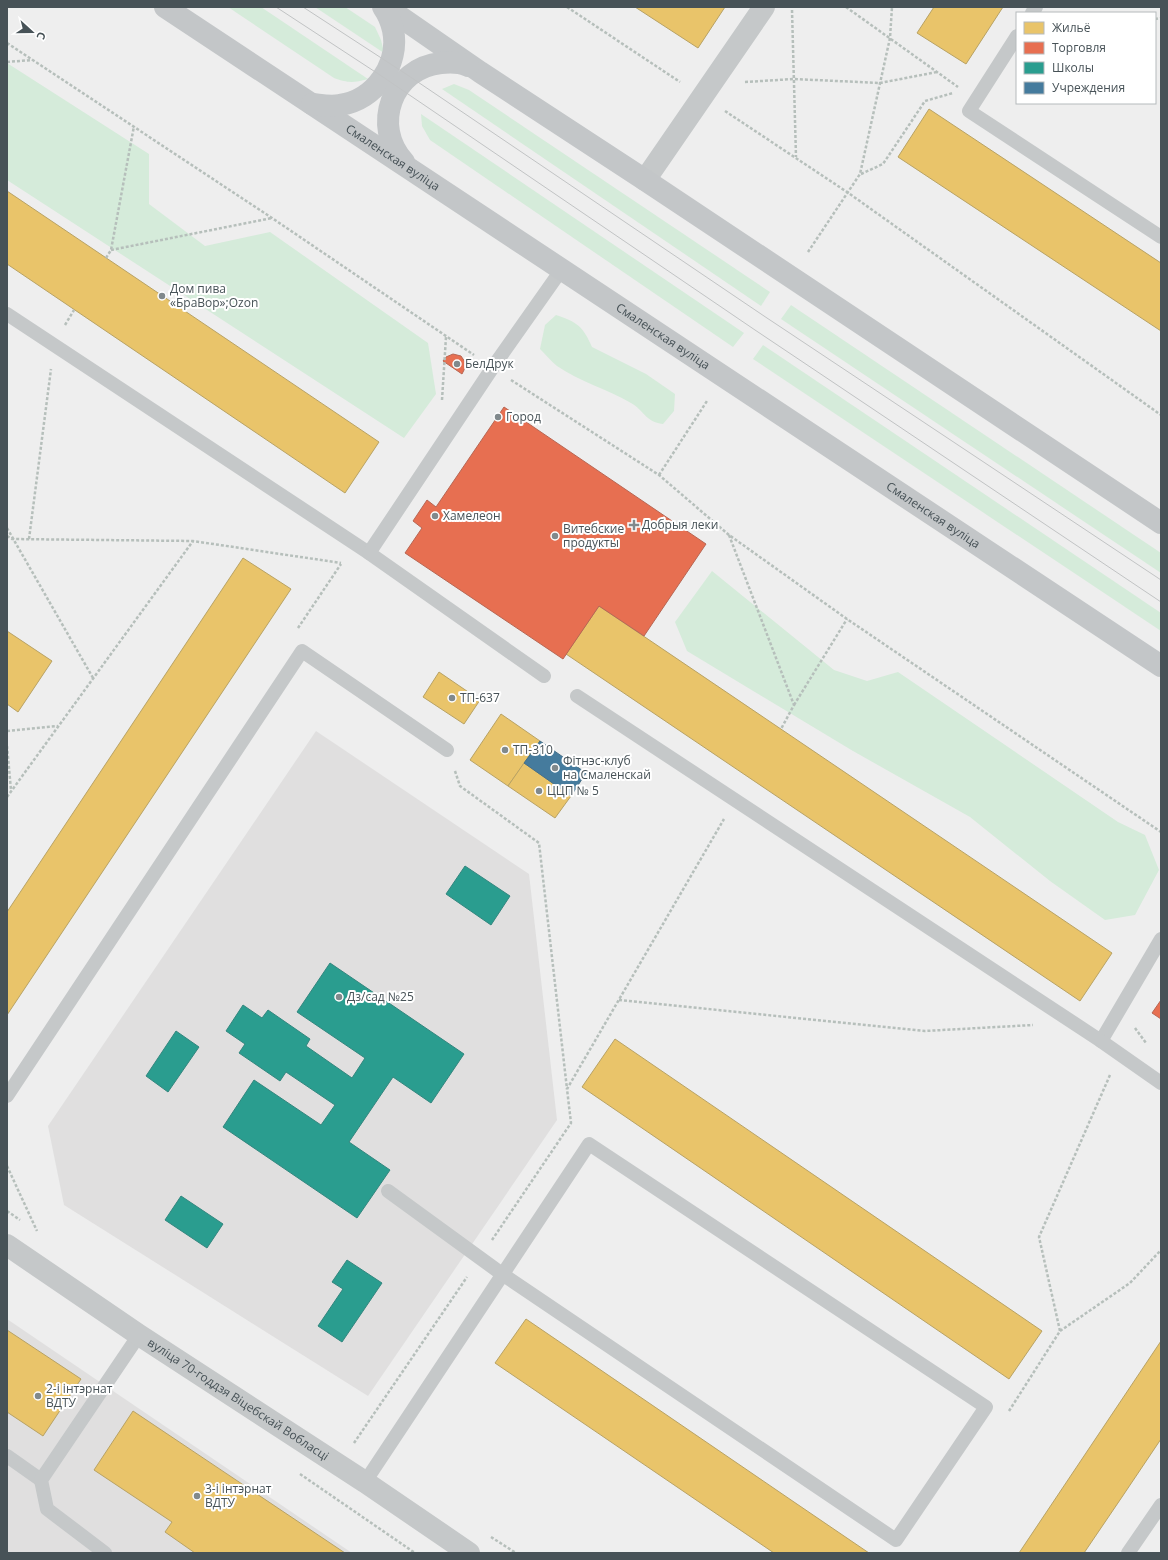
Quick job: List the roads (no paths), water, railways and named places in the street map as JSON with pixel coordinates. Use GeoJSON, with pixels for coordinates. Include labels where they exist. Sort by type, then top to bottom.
{"type":"FeatureCollection","features":[{"type":"Feature","properties":{"kind":"main road","name":"Смаленская вуліца"},"geometry":{"type":"LineString","coordinates":[[165,7],[409,167],[1161,666]]}},
{"type":"Feature","properties":{"kind":"main road"},"geometry":{"type":"LineString","coordinates":[[312,104],[327,106],[341,105],[355,101],[368,94],[387,72],[392,58],[394,45],[393,30],[384,7]]}},
{"type":"Feature","properties":{"kind":"main road"},"geometry":{"type":"LineString","coordinates":[[384,7],[1161,523]]}},
{"type":"Feature","properties":{"kind":"main road"},"geometry":{"type":"LineString","coordinates":[[409,167],[398,155],[391,141],[388,125],[389,109],[394,94],[404,81],[416,71],[432,64],[448,62],[465,65],[480,72]]}},
{"type":"Feature","properties":{"kind":"street"},"geometry":{"type":"LineString","coordinates":[[645,180],[764,7]]}},
{"type":"Feature","properties":{"kind":"street","name":"вуліца 70-годдзя Віцебскай Вобласці"},"geometry":{"type":"LineString","coordinates":[[7,1245],[139,1335],[364,1482],[469,1553]]}},
{"type":"Feature","properties":{"kind":"lane"},"geometry":{"type":"LineString","coordinates":[[1016,38],[969,111],[1161,237]]}},
{"type":"Feature","properties":{"kind":"lane"},"geometry":{"type":"LineString","coordinates":[[369,553],[493,367],[562,269]]}},
{"type":"Feature","properties":{"kind":"lane"},"geometry":{"type":"LineString","coordinates":[[7,314],[369,553],[544,676]]}},
{"type":"Feature","properties":{"kind":"lane"},"geometry":{"type":"LineString","coordinates":[[7,1096],[302,651],[447,750]]}},
{"type":"Feature","properties":{"kind":"lane"},"geometry":{"type":"LineString","coordinates":[[576,696],[1076,1024],[1161,1083]]}},
{"type":"Feature","properties":{"kind":"lane"},"geometry":{"type":"LineString","coordinates":[[1101,1041],[1161,939]]}},
{"type":"Feature","properties":{"kind":"lane"},"geometry":{"type":"LineString","coordinates":[[364,1482],[502,1274],[589,1144],[986,1407],[896,1540],[502,1274],[388,1191]]}},
{"type":"Feature","properties":{"kind":"lane"},"geometry":{"type":"LineString","coordinates":[[41,1480],[139,1335]]}},
{"type":"Feature","properties":{"kind":"lane"},"geometry":{"type":"LineString","coordinates":[[7,1456],[41,1480],[47,1509],[105,1553]]}},
{"type":"Feature","properties":{"kind":"lane"},"geometry":{"type":"LineString","coordinates":[[1128,1553],[1161,1505]]}},
{"type":"Feature","properties":{"kind":"tram line"},"geometry":{"type":"LineString","coordinates":[[276,7],[383,77],[755,330],[1161,602]]}},
{"type":"Feature","properties":{"kind":"tram line"},"geometry":{"type":"LineString","coordinates":[[303,7],[409,76],[764,316],[1161,580]]}},
{"type":"Feature","properties":{"kind":"place","name":"Дом пива «БраВор»;Ozon"},"geometry":{"type":"Point","coordinates":[162,296]}},
{"type":"Feature","properties":{"kind":"place","name":"БелДрук"},"geometry":{"type":"Point","coordinates":[457,364]}},
{"type":"Feature","properties":{"kind":"place","name":"Город"},"geometry":{"type":"Point","coordinates":[498,417]}},
{"type":"Feature","properties":{"kind":"place","name":"Хамелеон"},"geometry":{"type":"Point","coordinates":[435,516]}},
{"type":"Feature","properties":{"kind":"place","name":"Добрыя леки"},"geometry":{"type":"Point","coordinates":[634,525]}},
{"type":"Feature","properties":{"kind":"place","name":"Витебские продукты"},"geometry":{"type":"Point","coordinates":[555,536]}},
{"type":"Feature","properties":{"kind":"place","name":"ТП-637"},"geometry":{"type":"Point","coordinates":[452,698]}},
{"type":"Feature","properties":{"kind":"place","name":"ТП-310"},"geometry":{"type":"Point","coordinates":[505,750]}},
{"type":"Feature","properties":{"kind":"place","name":"Фітнэс-клуб на Смаленскай"},"geometry":{"type":"Point","coordinates":[555,768]}},
{"type":"Feature","properties":{"kind":"place","name":"ЦЦП № 5"},"geometry":{"type":"Point","coordinates":[539,791]}},
{"type":"Feature","properties":{"kind":"place","name":"Дз/сад №25"},"geometry":{"type":"Point","coordinates":[339,997]}},
{"type":"Feature","properties":{"kind":"place","name":"2-і інтэрнат ВДТУ"},"geometry":{"type":"Point","coordinates":[38,1396]}},
{"type":"Feature","properties":{"kind":"place","name":"3-і інтэрнат ВДТУ"},"geometry":{"type":"Point","coordinates":[197,1496]}}]}
